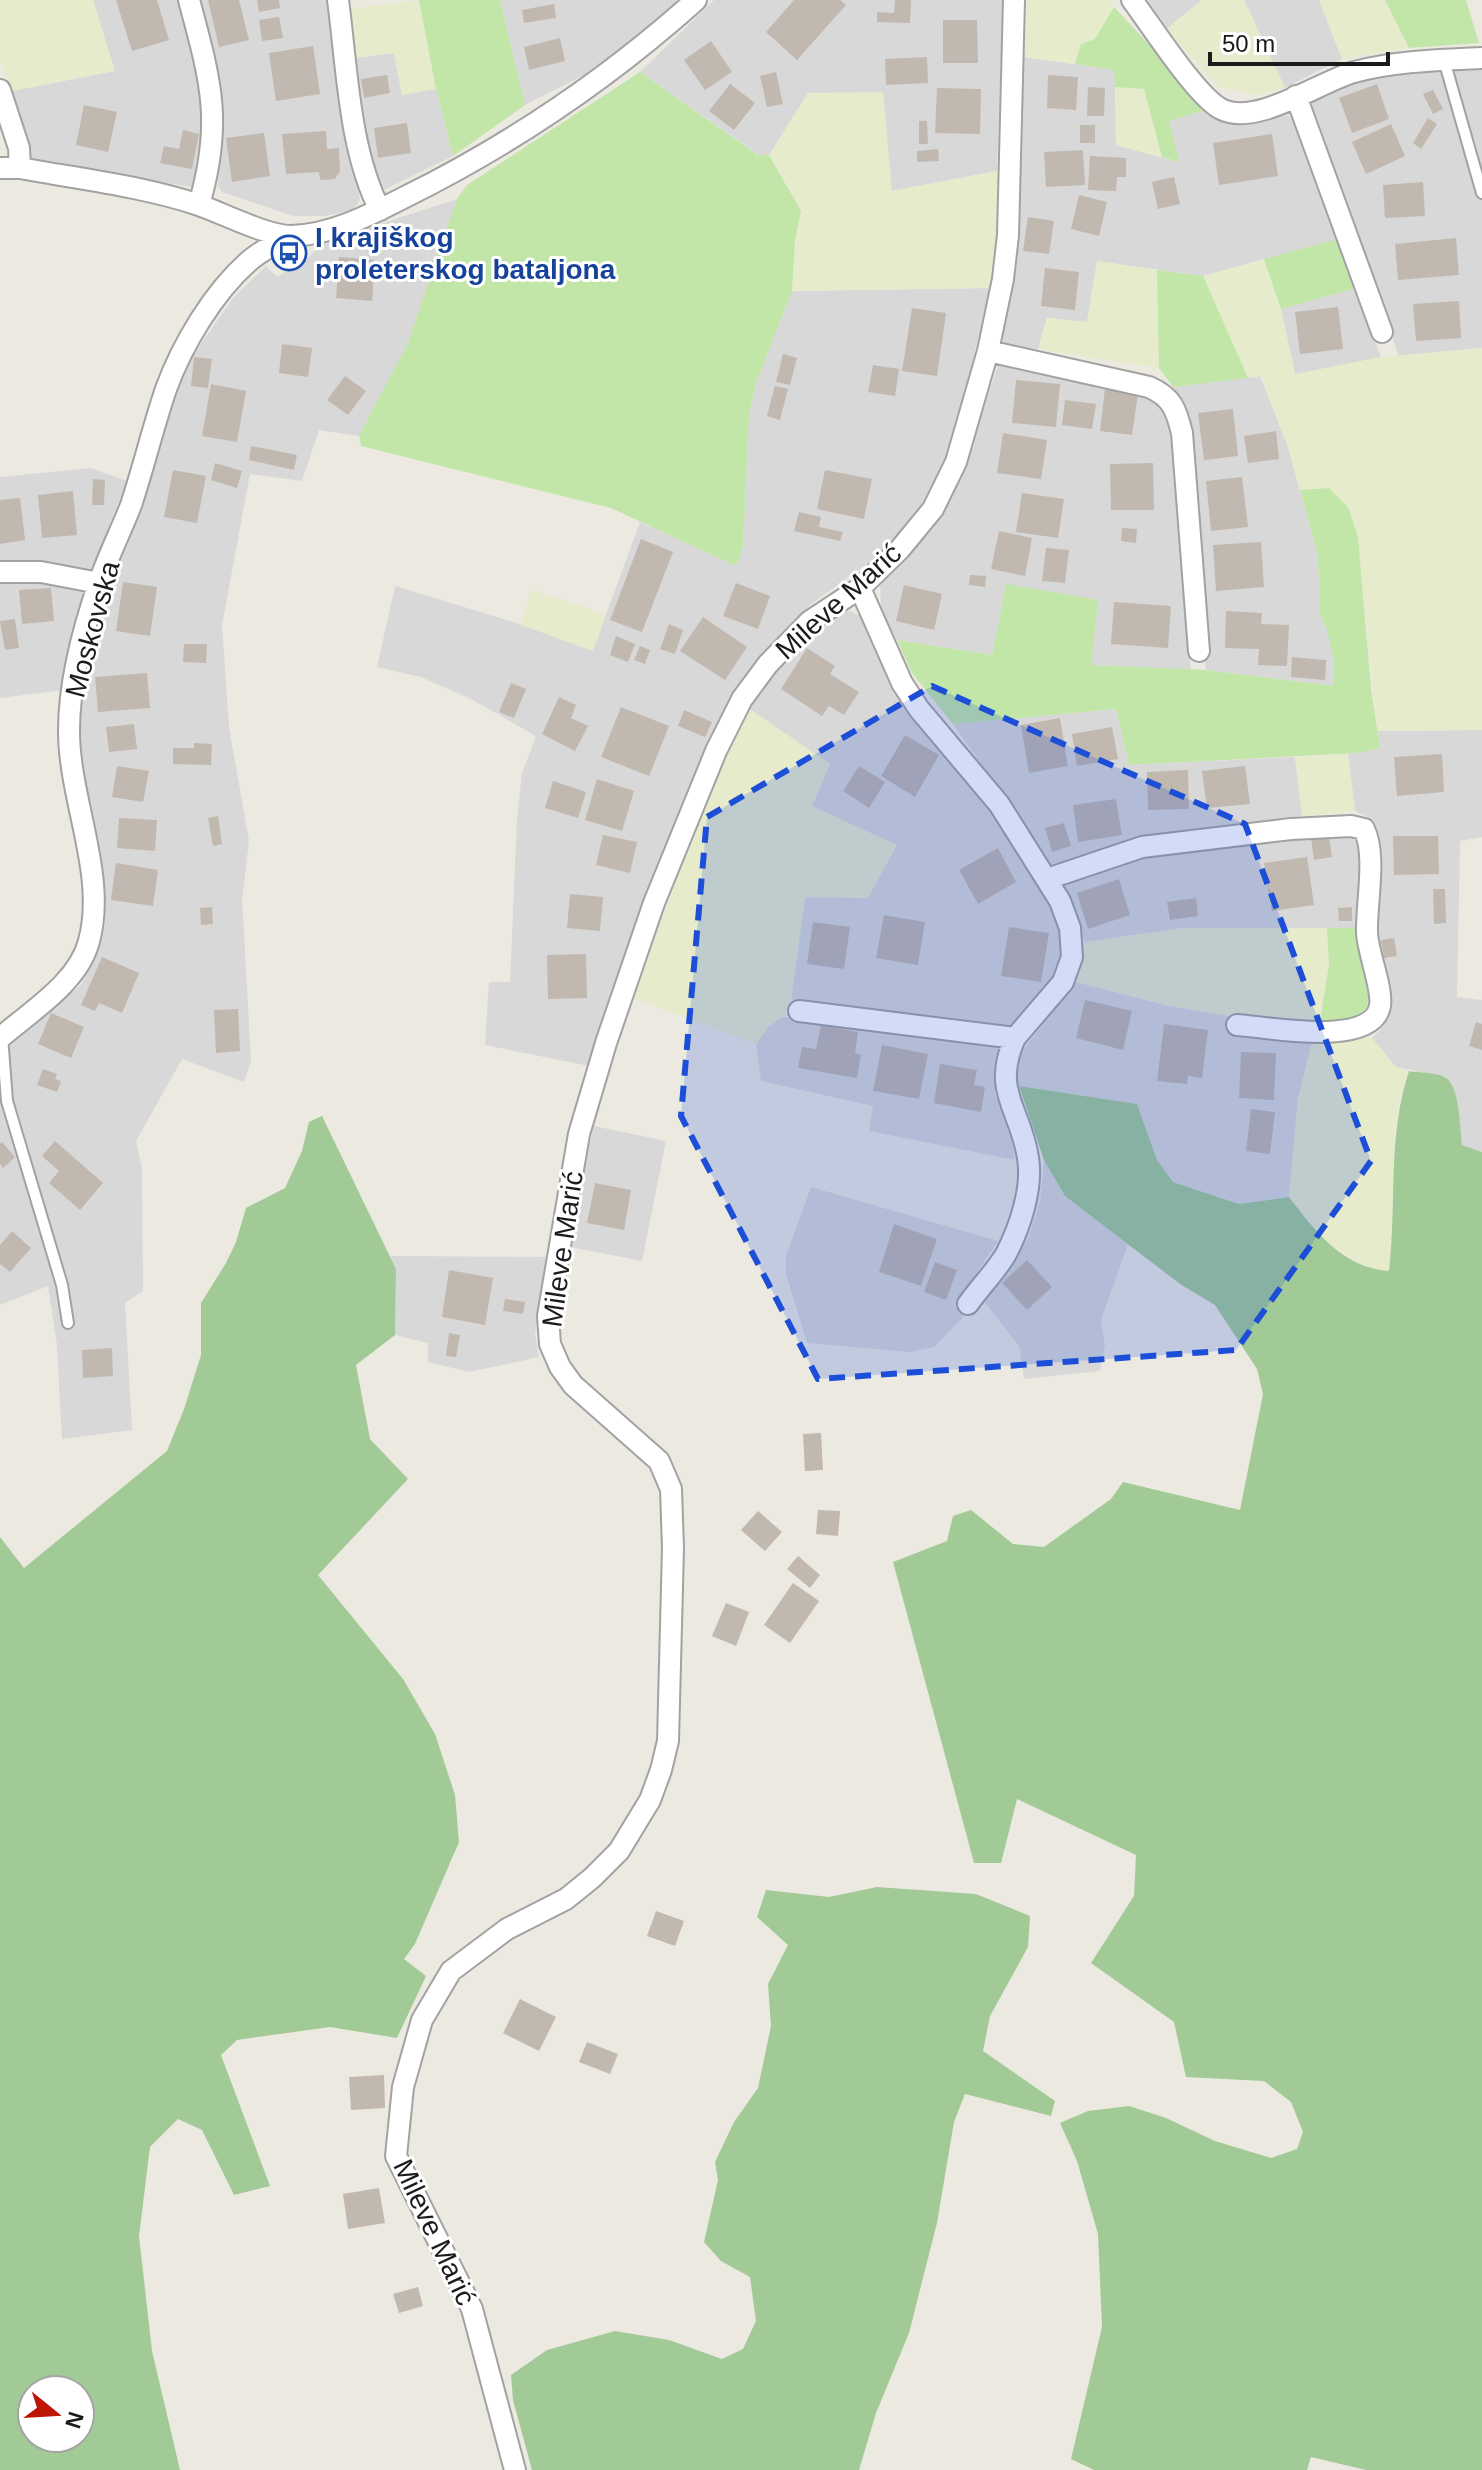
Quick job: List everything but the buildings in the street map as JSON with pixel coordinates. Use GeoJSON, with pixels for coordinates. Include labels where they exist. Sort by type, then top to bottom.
{"type":"FeatureCollection","features":[{"type":"Feature","properties":{"kind":"street"},"geometry":{"type":"LineString","coordinates":[[189,0],[213,104],[211,154],[199,205]]}},
{"type":"Feature","properties":{"kind":"street"},"geometry":{"type":"LineString","coordinates":[[338,0],[359,154],[368,186],[380,210]]}},
{"type":"Feature","properties":{"kind":"street"},"geometry":{"type":"LineString","coordinates":[[0,90],[19,148],[10,168],[199,205],[234,220],[289,236],[351,223],[438,181],[581,93],[659,34],[696,0]]}},
{"type":"Feature","properties":{"kind":"street","name":"Mileve Marić"},"geometry":{"type":"LineString","coordinates":[[515,2470],[472,2309],[396,2156],[403,2087],[422,2020],[451,1971],[507,1929],[566,1899],[619,1851],[650,1800],[668,1741],[673,1533],[671,1489],[659,1461],[573,1385],[560,1367],[548,1331],[579,1134],[601,1058],[654,903],[708,769],[742,699],[775,656],[810,621],[860,588],[900,549],[933,509],[956,462],[988,351],[1003,279],[1008,235],[1014,0]]}},
{"type":"Feature","properties":{"kind":"street"},"geometry":{"type":"LineString","coordinates":[[1132,0],[1200,92],[1222,110],[1235,113],[1252,111],[1296,96],[1352,73],[1416,61],[1482,58]]}},
{"type":"Feature","properties":{"kind":"street"},"geometry":{"type":"LineString","coordinates":[[1296,96],[1382,332]]}},
{"type":"Feature","properties":{"kind":"street"},"geometry":{"type":"LineString","coordinates":[[234,220],[246,238],[247,263]]}},
{"type":"Feature","properties":{"kind":"street","name":"Moskovska"},"geometry":{"type":"LineString","coordinates":[[1,1037],[58,988],[78,966],[90,939],[94,897],[71,770],[69,730],[79,657],[99,583],[130,508],[166,388],[198,324],[247,263],[289,236]]}},
{"type":"Feature","properties":{"kind":"street"},"geometry":{"type":"LineString","coordinates":[[988,351],[1149,387],[1165,393],[1172,402],[1182,433],[1199,651]]}},
{"type":"Feature","properties":{"kind":"street"},"geometry":{"type":"LineString","coordinates":[[0,572],[41,572],[99,583]]}},
{"type":"Feature","properties":{"kind":"street"},"geometry":{"type":"LineString","coordinates":[[860,588],[902,683],[919,709],[999,804],[1060,901],[1070,928],[1072,957],[1063,982],[1015,1038],[1005,1069],[1008,1098],[1029,1159],[1027,1193],[1005,1255],[968,1304]]}},
{"type":"Feature","properties":{"kind":"street"},"geometry":{"type":"LineString","coordinates":[[1047,879],[1111,856],[1156,845],[1291,829],[1351,826],[1364,829],[1369,849],[1367,936],[1380,1004],[1375,1017],[1366,1026],[1344,1032],[1237,1025]]}},
{"type":"Feature","properties":{"kind":"street"},"geometry":{"type":"LineString","coordinates":[[799,1011],[1015,1038]]}},
{"type":"Feature","properties":{"kind":"lane"},"geometry":{"type":"LineString","coordinates":[[1444,60],[1482,193]]}},
{"type":"Feature","properties":{"kind":"lane"},"geometry":{"type":"LineString","coordinates":[[1,1037],[7,1101],[62,1285],[68,1323]]}},
{"type":"Feature","properties":{"kind":"highlighted area"},"geometry":{"type":"Polygon","coordinates":[[[932,686],[1245,824],[1371,1161],[1236,1350],[818,1379],[681,1116],[707,817],[932,686]]]}},
{"type":"Feature","properties":{"kind":"shaded area"},"geometry":{"type":"Polygon","coordinates":[[[93,0],[180,0],[202,88],[207,123],[196,188],[32,159],[12,91],[114,71],[93,0]]]}},
{"type":"Feature","properties":{"kind":"shaded area"},"geometry":{"type":"Polygon","coordinates":[[[196,0],[328,0],[351,165],[360,200],[350,211],[324,216],[293,216],[222,192],[218,186],[221,121],[196,0]]]}},
{"type":"Feature","properties":{"kind":"shaded area"},"geometry":{"type":"Polygon","coordinates":[[[500,0],[677,2],[630,43],[588,73],[525,105],[500,0]]]}},
{"type":"Feature","properties":{"kind":"shaded area"},"geometry":{"type":"Polygon","coordinates":[[[714,0],[1003,0],[997,171],[891,191],[883,93],[808,93],[769,155],[759,155],[640,72],[714,0]]]}},
{"type":"Feature","properties":{"kind":"shaded area"},"geometry":{"type":"Polygon","coordinates":[[[1148,0],[1202,0],[1166,29],[1148,0]]]}},
{"type":"Feature","properties":{"kind":"shaded area"},"geometry":{"type":"Polygon","coordinates":[[[1244,0],[1319,0],[1342,59],[1285,88],[1244,0]]]}},
{"type":"Feature","properties":{"kind":"shaded area"},"geometry":{"type":"Polygon","coordinates":[[[394,53],[402,94],[436,89],[453,156],[384,190],[365,140],[354,58],[394,53]]]}},
{"type":"Feature","properties":{"kind":"shaded area"},"geometry":{"type":"Polygon","coordinates":[[[1024,57],[1115,70],[1116,145],[1178,162],[1169,120],[1209,109],[1239,123],[1276,113],[1289,116],[1296,121],[1338,239],[1203,276],[1097,261],[1087,322],[1047,318],[1038,349],[1005,344],[1003,326],[1017,265],[1024,57]]]}},
{"type":"Feature","properties":{"kind":"shaded area"},"geometry":{"type":"Polygon","coordinates":[[[1482,68],[1482,348],[1399,356],[1311,103],[1334,89],[1362,80],[1432,69],[1482,68]]]}},
{"type":"Feature","properties":{"kind":"shaded area"},"geometry":{"type":"Polygon","coordinates":[[[457,199],[408,343],[359,436],[319,430],[302,481],[250,474],[222,625],[229,727],[249,841],[242,899],[251,1061],[244,1082],[182,1059],[136,1141],[142,1169],[143,1291],[125,1303],[132,1430],[62,1439],[57,1345],[48,1286],[0,1305],[0,1058],[13,1043],[81,985],[105,925],[105,905],[85,792],[79,724],[84,685],[103,605],[188,362],[234,297],[266,266],[277,277],[311,255],[322,243],[457,199]]]}},
{"type":"Feature","properties":{"kind":"shaded area"},"geometry":{"type":"Polygon","coordinates":[[[991,288],[951,446],[932,492],[907,525],[868,563],[811,604],[729,698],[657,872],[589,1066],[485,1045],[489,982],[510,982],[517,820],[522,773],[536,736],[473,700],[421,677],[377,667],[395,586],[559,636],[593,650],[640,522],[736,565],[743,547],[749,414],[756,383],[792,291],[991,288]]]}},
{"type":"Feature","properties":{"kind":"shaded area"},"geometry":{"type":"Polygon","coordinates":[[[1356,288],[1381,357],[1295,375],[1281,309],[1356,288]]]}},
{"type":"Feature","properties":{"kind":"shaded area"},"geometry":{"type":"Polygon","coordinates":[[[1001,364],[1152,397],[1165,409],[1171,430],[1191,670],[1090,665],[1006,584],[992,655],[897,640],[881,612],[880,585],[934,528],[943,513],[1001,364]]]}},
{"type":"Feature","properties":{"kind":"shaded area"},"geometry":{"type":"Polygon","coordinates":[[[1260,376],[1288,447],[1318,556],[1320,615],[1334,661],[1334,686],[1206,670],[1191,449],[1184,412],[1173,387],[1260,376]]]}},
{"type":"Feature","properties":{"kind":"shaded area"},"geometry":{"type":"Polygon","coordinates":[[[91,468],[127,481],[92,570],[0,563],[0,477],[91,468]]]}},
{"type":"Feature","properties":{"kind":"shaded area"},"geometry":{"type":"Polygon","coordinates":[[[0,581],[29,581],[85,592],[74,627],[64,690],[0,698],[0,581]]]}},
{"type":"Feature","properties":{"kind":"shaded area"},"geometry":{"type":"Polygon","coordinates":[[[850,611],[866,619],[1057,912],[1064,937],[1063,963],[1052,989],[1010,1027],[791,1000],[805,897],[868,898],[747,707],[780,664],[809,634],[850,611]]]}},
{"type":"Feature","properties":{"kind":"shaded area"},"geometry":{"type":"Polygon","coordinates":[[[1116,709],[1129,765],[1295,757],[1302,816],[1129,841],[1063,864],[1051,864],[953,724],[1116,709]]]}},
{"type":"Feature","properties":{"kind":"shaded area"},"geometry":{"type":"Polygon","coordinates":[[[1482,730],[1482,837],[1460,841],[1457,997],[1482,1000],[1482,1152],[1462,1145],[1458,1106],[1445,1077],[1396,1067],[1372,1038],[1384,1026],[1388,1016],[1388,999],[1375,941],[1379,836],[1370,818],[1355,811],[1348,754],[1380,748],[1377,731],[1482,730]]]}},
{"type":"Feature","properties":{"kind":"shaded area"},"geometry":{"type":"Polygon","coordinates":[[[1344,834],[1353,837],[1361,852],[1358,928],[1183,928],[1085,942],[1062,891],[1064,883],[1130,856],[1289,835],[1344,834]]]}},
{"type":"Feature","properties":{"kind":"shaded area"},"geometry":{"type":"Polygon","coordinates":[[[1072,981],[1165,1005],[1229,1016],[1228,1029],[1313,1037],[1298,1099],[1289,1197],[1239,1204],[1173,1182],[1157,1160],[1137,1104],[1019,1086],[1015,1077],[1019,1055],[1053,1012],[1072,981]]]}},
{"type":"Feature","properties":{"kind":"shaded area"},"geometry":{"type":"Polygon","coordinates":[[[782,1017],[998,1048],[994,1067],[995,1093],[1012,1140],[1015,1160],[869,1131],[873,1106],[761,1081],[756,1044],[768,1027],[782,1017]]]}},
{"type":"Feature","properties":{"kind":"shaded area"},"geometry":{"type":"Polygon","coordinates":[[[594,1126],[666,1141],[642,1261],[570,1247],[594,1126]]]}},
{"type":"Feature","properties":{"kind":"shaded area"},"geometry":{"type":"Polygon","coordinates":[[[1044,1160],[1065,1196],[1128,1244],[1101,1320],[1105,1345],[1100,1371],[1024,1379],[1019,1346],[983,1300],[1029,1237],[1040,1201],[1044,1160]]]}},
{"type":"Feature","properties":{"kind":"shaded area"},"geometry":{"type":"Polygon","coordinates":[[[811,1187],[998,1241],[955,1305],[964,1316],[934,1347],[910,1352],[807,1343],[786,1274],[786,1256],[811,1187]]]}},
{"type":"Feature","properties":{"kind":"shaded area"},"geometry":{"type":"Polygon","coordinates":[[[390,1256],[548,1257],[535,1334],[539,1357],[469,1372],[428,1362],[428,1343],[395,1335],[396,1269],[390,1256]]]}},
{"type":"Feature","properties":{"kind":"green space"},"geometry":{"type":"Polygon","coordinates":[[[0,0],[93,0],[115,71],[12,91],[0,59],[0,0]]]}},
{"type":"Feature","properties":{"kind":"green space"},"geometry":{"type":"Polygon","coordinates":[[[419,0],[436,89],[402,95],[394,53],[354,58],[349,9],[419,0]]]}},
{"type":"Feature","properties":{"kind":"green space"},"geometry":{"type":"Polygon","coordinates":[[[419,0],[500,0],[525,105],[453,156],[436,89],[419,0]]]}},
{"type":"Feature","properties":{"kind":"green space"},"geometry":{"type":"Polygon","coordinates":[[[1027,0],[1110,0],[1114,7],[1095,39],[1081,44],[1075,64],[1025,57],[1027,0]]]}},
{"type":"Feature","properties":{"kind":"green space"},"geometry":{"type":"Polygon","coordinates":[[[1202,0],[1244,0],[1285,88],[1258,95],[1219,87],[1166,29],[1202,0]]]}},
{"type":"Feature","properties":{"kind":"green space"},"geometry":{"type":"Polygon","coordinates":[[[1319,0],[1385,0],[1409,48],[1342,59],[1319,0]]]}},
{"type":"Feature","properties":{"kind":"green space"},"geometry":{"type":"Polygon","coordinates":[[[1385,0],[1466,0],[1479,43],[1409,48],[1385,0]]]}},
{"type":"Feature","properties":{"kind":"green space"},"geometry":{"type":"Polygon","coordinates":[[[1114,7],[1209,109],[1169,121],[1179,162],[1162,157],[1144,89],[1115,87],[1114,70],[1075,64],[1081,44],[1095,39],[1114,7]]]}},
{"type":"Feature","properties":{"kind":"green space"},"geometry":{"type":"Polygon","coordinates":[[[640,72],[758,155],[769,155],[801,211],[795,240],[792,291],[756,383],[749,414],[743,547],[736,566],[611,508],[361,446],[359,436],[408,343],[457,199],[467,185],[640,72]]]}},
{"type":"Feature","properties":{"kind":"green space"},"geometry":{"type":"Polygon","coordinates":[[[1115,87],[1144,89],[1162,157],[1116,145],[1115,87]]]}},
{"type":"Feature","properties":{"kind":"green space"},"geometry":{"type":"Polygon","coordinates":[[[883,92],[892,191],[997,171],[997,236],[991,288],[792,291],[795,240],[801,211],[770,155],[808,93],[883,92]]]}},
{"type":"Feature","properties":{"kind":"green space"},"geometry":{"type":"Polygon","coordinates":[[[1338,239],[1356,288],[1281,309],[1264,259],[1338,239]]]}},
{"type":"Feature","properties":{"kind":"green space"},"geometry":{"type":"Polygon","coordinates":[[[1264,259],[1281,309],[1295,374],[1381,357],[1482,348],[1482,730],[1377,731],[1358,537],[1348,507],[1329,488],[1300,490],[1288,447],[1261,376],[1248,378],[1203,276],[1264,259]]]}},
{"type":"Feature","properties":{"kind":"green space"},"geometry":{"type":"Polygon","coordinates":[[[1097,261],[1157,270],[1159,368],[1038,349],[1047,318],[1087,322],[1097,261]]]}},
{"type":"Feature","properties":{"kind":"green space"},"geometry":{"type":"Polygon","coordinates":[[[1157,270],[1203,276],[1248,378],[1173,387],[1159,368],[1157,270]]]}},
{"type":"Feature","properties":{"kind":"green space"},"geometry":{"type":"Polygon","coordinates":[[[1329,488],[1348,507],[1358,537],[1371,689],[1380,748],[1357,753],[1129,765],[1116,709],[953,724],[912,673],[897,640],[992,655],[1006,584],[1098,600],[1091,665],[1206,670],[1334,686],[1334,661],[1320,615],[1318,556],[1300,490],[1329,488]]]}},
{"type":"Feature","properties":{"kind":"green space"},"geometry":{"type":"Polygon","coordinates":[[[531,590],[606,615],[593,651],[521,625],[531,590]]]}},
{"type":"Feature","properties":{"kind":"green space"},"geometry":{"type":"Polygon","coordinates":[[[747,707],[830,764],[812,806],[897,845],[868,898],[805,897],[791,1000],[782,1017],[768,1027],[756,1044],[634,998],[700,814],[747,707]]]}},
{"type":"Feature","properties":{"kind":"green space"},"geometry":{"type":"Polygon","coordinates":[[[1348,754],[1355,811],[1302,816],[1295,757],[1348,754]]]}},
{"type":"Feature","properties":{"kind":"green space"},"geometry":{"type":"Polygon","coordinates":[[[1183,928],[1327,928],[1329,964],[1320,1021],[1229,1016],[1165,1005],[1072,981],[1085,942],[1183,928]]]}},
{"type":"Feature","properties":{"kind":"green space"},"geometry":{"type":"Polygon","coordinates":[[[1327,928],[1358,928],[1369,1002],[1360,1014],[1349,1020],[1320,1021],[1329,964],[1327,928]]]}},
{"type":"Feature","properties":{"kind":"green space"},"geometry":{"type":"Polygon","coordinates":[[[1313,1037],[1372,1038],[1396,1067],[1409,1071],[1399,1102],[1395,1131],[1390,1271],[1371,1270],[1324,1241],[1289,1197],[1298,1099],[1313,1037]]]}},
{"type":"Feature","properties":{"kind":"green space"},"geometry":{"type":"Polygon","coordinates":[[[1409,1071],[1438,1075],[1451,1083],[1457,1099],[1462,1145],[1482,1152],[1482,2470],[1366,2470],[1311,2457],[1307,2470],[1094,2470],[1071,2459],[1102,2327],[1098,2234],[1077,2161],[1060,2123],[1088,2111],[1129,2106],[1166,2118],[1215,2141],[1271,2158],[1297,2149],[1303,2132],[1291,2102],[1264,2081],[1186,2077],[1174,2022],[1091,1963],[1134,1896],[1136,1855],[1017,1799],[1001,1863],[974,1863],[893,1562],[947,1541],[953,1516],[971,1510],[1013,1544],[1044,1547],[1111,1499],[1123,1482],[1240,1510],[1263,1394],[1257,1369],[1215,1305],[1180,1284],[1065,1196],[1044,1160],[1019,1086],[1137,1104],[1157,1160],[1173,1182],[1239,1204],[1289,1197],[1320,1235],[1344,1255],[1358,1263],[1389,1271],[1395,1146],[1409,1071]]]}},
{"type":"Feature","properties":{"kind":"green space"},"geometry":{"type":"Polygon","coordinates":[[[322,1116],[396,1269],[395,1335],[356,1365],[370,1439],[408,1479],[318,1575],[403,1679],[435,1734],[455,1795],[459,1842],[415,1944],[404,1959],[426,1976],[397,2038],[330,2027],[237,2040],[221,2055],[270,2186],[234,2195],[202,2130],[178,2119],[150,2147],[139,2236],[152,2351],[180,2470],[0,2470],[0,1537],[24,1568],[167,1451],[201,1355],[201,1303],[236,1242],[246,1208],[285,1188],[302,1151],[309,1122],[322,1116]]]}},
{"type":"Feature","properties":{"kind":"green space"},"geometry":{"type":"Polygon","coordinates":[[[877,1887],[976,1894],[1030,1916],[1028,1947],[990,2016],[983,2051],[1055,2101],[1051,2116],[965,2094],[954,2122],[937,2223],[909,2333],[876,2413],[859,2470],[532,2470],[513,2400],[511,2375],[547,2350],[615,2331],[669,2340],[722,2359],[743,2349],[756,2321],[750,2277],[721,2261],[704,2242],[718,2180],[715,2162],[734,2122],[758,2088],[771,2026],[768,1984],[788,1945],[757,1917],[766,1890],[829,1897],[877,1887]]]}},
{"type":"Feature","properties":{"kind":"place","name":"I krajiškog proleterskog bataljona"},"geometry":{"type":"Point","coordinates":[289,253]}}]}
